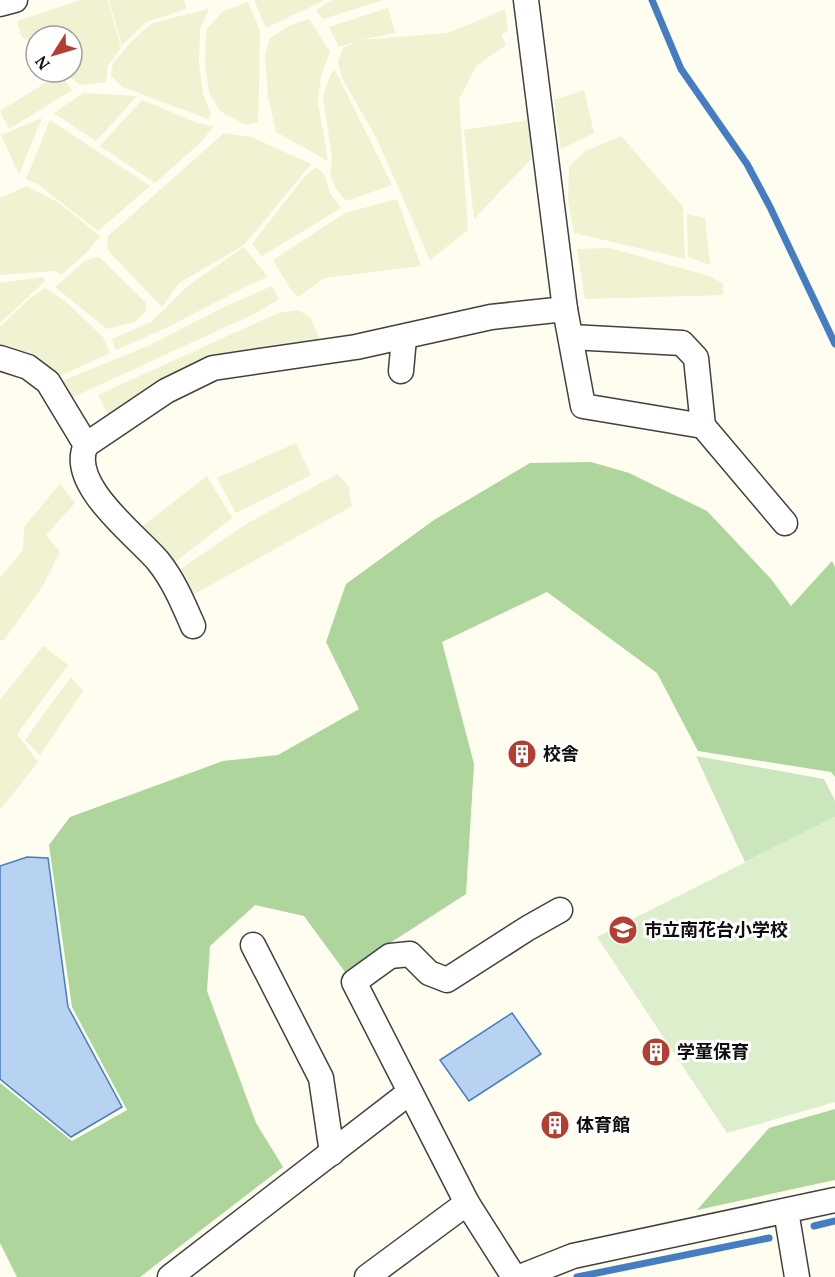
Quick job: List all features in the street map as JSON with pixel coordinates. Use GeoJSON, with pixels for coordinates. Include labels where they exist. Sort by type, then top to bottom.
{"type":"FeatureCollection","features":[{"type":"Feature","properties":{"kind":"street"},"geometry":{"type":"LineString","coordinates":[[0,4],[15,0]]}},
{"type":"Feature","properties":{"kind":"street"},"geometry":{"type":"LineString","coordinates":[[526,0],[566,309],[583,406],[703,426]]}},
{"type":"Feature","properties":{"kind":"street"},"geometry":{"type":"LineString","coordinates":[[193,626],[179,592],[157,561],[98,499],[84,469],[82,454],[86,445],[166,391],[213,368],[356,347],[491,317],[566,309]]}},
{"type":"Feature","properties":{"kind":"street"},"geometry":{"type":"LineString","coordinates":[[571,337],[682,343],[696,358],[703,426],[785,523]]}},
{"type":"Feature","properties":{"kind":"street"},"geometry":{"type":"LineString","coordinates":[[401,370],[404,338]]}},
{"type":"Feature","properties":{"kind":"street"},"geometry":{"type":"LineString","coordinates":[[0,358],[28,367],[48,382],[86,445]]}},
{"type":"Feature","properties":{"kind":"street"},"geometry":{"type":"LineString","coordinates":[[514,1277],[467,1203],[354,982],[390,956],[410,954],[429,973],[447,980],[560,910]]}},
{"type":"Feature","properties":{"kind":"street"},"geometry":{"type":"LineString","coordinates":[[253,945],[321,1078],[332,1153]]}},
{"type":"Feature","properties":{"kind":"street"},"geometry":{"type":"LineString","coordinates":[[170,1277],[410,1092]]}},
{"type":"Feature","properties":{"kind":"street"},"geometry":{"type":"LineString","coordinates":[[520,1277],[573,1256],[835,1200]]}},
{"type":"Feature","properties":{"kind":"street"},"geometry":{"type":"LineString","coordinates":[[367,1277],[467,1203]]}},
{"type":"Feature","properties":{"kind":"street"},"geometry":{"type":"LineString","coordinates":[[786,1211],[797,1277]]}},
{"type":"Feature","properties":{"kind":"green space"},"geometry":{"type":"Polygon","coordinates":[[[81,0],[108,0],[121,48],[108,65],[106,82],[80,85],[79,84],[84,84],[84,24],[24,24],[24,38],[21,36],[17,21],[81,0]]]}},
{"type":"Feature","properties":{"kind":"green space"},"geometry":{"type":"Polygon","coordinates":[[[109,0],[184,0],[186,9],[146,22],[122,45],[109,0]]]}},
{"type":"Feature","properties":{"kind":"green space"},"geometry":{"type":"Polygon","coordinates":[[[254,0],[325,0],[266,28],[254,0]]]}},
{"type":"Feature","properties":{"kind":"green space"},"geometry":{"type":"Polygon","coordinates":[[[333,0],[383,0],[323,19],[316,10],[333,0]]]}},
{"type":"Feature","properties":{"kind":"green space"},"geometry":{"type":"Polygon","coordinates":[[[248,2],[260,31],[258,122],[246,125],[220,111],[209,93],[205,64],[206,30],[222,12],[248,2]]]}},
{"type":"Feature","properties":{"kind":"green space"},"geometry":{"type":"Polygon","coordinates":[[[388,8],[395,33],[361,40],[448,33],[505,9],[508,32],[501,34],[506,45],[476,66],[459,99],[468,230],[430,260],[377,139],[342,78],[338,62],[343,48],[360,40],[339,47],[329,27],[388,8]]]}},
{"type":"Feature","properties":{"kind":"green space"},"geometry":{"type":"Polygon","coordinates":[[[209,9],[200,29],[199,63],[203,94],[211,114],[208,119],[123,87],[111,76],[113,63],[129,44],[152,23],[209,9]]]}},
{"type":"Feature","properties":{"kind":"green space"},"geometry":{"type":"Polygon","coordinates":[[[309,19],[330,52],[321,75],[318,102],[328,161],[276,132],[268,96],[265,55],[270,38],[289,26],[309,19]]]}},
{"type":"Feature","properties":{"kind":"green space"},"geometry":{"type":"Polygon","coordinates":[[[335,70],[392,185],[346,201],[336,189],[330,174],[332,157],[323,96],[331,74],[335,70]]]}},
{"type":"Feature","properties":{"kind":"green space"},"geometry":{"type":"Polygon","coordinates":[[[44,84],[68,84],[72,90],[9,129],[0,111],[44,84]]]}},
{"type":"Feature","properties":{"kind":"green space"},"geometry":{"type":"Polygon","coordinates":[[[584,90],[594,133],[561,149],[554,100],[584,90]]]}},
{"type":"Feature","properties":{"kind":"green space"},"geometry":{"type":"Polygon","coordinates":[[[83,93],[137,96],[96,141],[54,113],[83,93]]]}},
{"type":"Feature","properties":{"kind":"green space"},"geometry":{"type":"Polygon","coordinates":[[[142,100],[198,123],[214,126],[201,142],[155,183],[100,146],[142,100]]]}},
{"type":"Feature","properties":{"kind":"green space"},"geometry":{"type":"Polygon","coordinates":[[[42,118],[19,174],[1,135],[42,118]]]}},
{"type":"Feature","properties":{"kind":"green space"},"geometry":{"type":"Polygon","coordinates":[[[50,120],[150,186],[98,231],[39,185],[26,179],[50,120]]]}},
{"type":"Feature","properties":{"kind":"green space"},"geometry":{"type":"Polygon","coordinates":[[[529,120],[532,158],[474,219],[464,130],[529,120]]]}},
{"type":"Feature","properties":{"kind":"green space"},"geometry":{"type":"Polygon","coordinates":[[[224,133],[251,137],[311,164],[244,245],[179,283],[162,307],[111,254],[107,248],[108,236],[224,133]]]}},
{"type":"Feature","properties":{"kind":"green space"},"geometry":{"type":"Polygon","coordinates":[[[621,136],[683,207],[685,259],[574,233],[568,200],[569,166],[586,151],[621,136]]]}},
{"type":"Feature","properties":{"kind":"green space"},"geometry":{"type":"Polygon","coordinates":[[[316,167],[324,174],[330,193],[341,208],[262,256],[252,244],[304,177],[316,167]]]}},
{"type":"Feature","properties":{"kind":"green space"},"geometry":{"type":"Polygon","coordinates":[[[27,186],[59,203],[100,236],[86,253],[61,275],[55,271],[0,275],[0,198],[27,186]]]}},
{"type":"Feature","properties":{"kind":"green space"},"geometry":{"type":"Polygon","coordinates":[[[397,199],[421,266],[324,278],[298,297],[273,260],[345,213],[397,199]]]}},
{"type":"Feature","properties":{"kind":"green space"},"geometry":{"type":"Polygon","coordinates":[[[687,214],[705,218],[710,265],[688,257],[687,214]]]}},
{"type":"Feature","properties":{"kind":"green space"},"geometry":{"type":"Polygon","coordinates":[[[244,247],[268,277],[166,328],[116,350],[112,339],[151,322],[189,285],[244,247]]]}},
{"type":"Feature","properties":{"kind":"green space"},"geometry":{"type":"Polygon","coordinates":[[[610,248],[712,277],[723,284],[723,295],[585,299],[577,249],[610,248]]]}},
{"type":"Feature","properties":{"kind":"green space"},"geometry":{"type":"Polygon","coordinates":[[[99,257],[146,303],[146,311],[135,322],[107,329],[55,287],[86,260],[99,257]]]}},
{"type":"Feature","properties":{"kind":"green space"},"geometry":{"type":"Polygon","coordinates":[[[43,277],[45,281],[0,323],[0,283],[43,277]]]}},
{"type":"Feature","properties":{"kind":"green space"},"geometry":{"type":"Polygon","coordinates":[[[272,286],[279,299],[256,313],[71,398],[62,381],[150,345],[228,305],[272,286]]]}},
{"type":"Feature","properties":{"kind":"green space"},"geometry":{"type":"Polygon","coordinates":[[[45,288],[65,301],[103,337],[110,353],[53,379],[0,351],[0,327],[28,300],[45,288]]]}},
{"type":"Feature","properties":{"kind":"green space"},"geometry":{"type":"Polygon","coordinates":[[[298,310],[311,318],[321,343],[289,348],[109,417],[98,395],[278,313],[298,310]]]}},
{"type":"Feature","properties":{"kind":"green space"},"geometry":{"type":"Polygon","coordinates":[[[296,443],[311,475],[236,513],[217,478],[296,443]]]}},
{"type":"Feature","properties":{"kind":"green space"},"geometry":{"type":"Polygon","coordinates":[[[591,462],[629,473],[707,511],[771,579],[791,606],[832,561],[835,567],[835,777],[831,772],[698,751],[657,673],[547,592],[442,642],[474,764],[466,894],[345,972],[304,916],[255,905],[210,946],[207,991],[256,1123],[283,1167],[140,1277],[17,1277],[0,1243],[0,1083],[72,1141],[127,1110],[72,1007],[49,845],[70,817],[223,761],[278,755],[359,709],[326,642],[346,584],[434,520],[530,463],[591,462]]]}},
{"type":"Feature","properties":{"kind":"green space"},"geometry":{"type":"Polygon","coordinates":[[[337,474],[348,485],[352,506],[191,596],[176,572],[248,523],[337,474]]]}},
{"type":"Feature","properties":{"kind":"green space"},"geometry":{"type":"Polygon","coordinates":[[[207,476],[232,518],[170,566],[140,528],[207,476]]]}},
{"type":"Feature","properties":{"kind":"green space"},"geometry":{"type":"Polygon","coordinates":[[[60,484],[75,503],[46,535],[60,552],[42,587],[4,640],[0,640],[0,578],[23,550],[24,527],[60,484]]]}},
{"type":"Feature","properties":{"kind":"green space"},"geometry":{"type":"Polygon","coordinates":[[[43,646],[68,665],[17,734],[38,762],[0,810],[0,700],[43,646]]]}},
{"type":"Feature","properties":{"kind":"green space"},"geometry":{"type":"Polygon","coordinates":[[[71,677],[83,691],[40,755],[25,740],[71,677]]]}},
{"type":"Feature","properties":{"kind":"green space"},"geometry":{"type":"Polygon","coordinates":[[[696,756],[824,779],[835,801],[835,817],[745,862],[696,756]]]}},
{"type":"Feature","properties":{"kind":"green space"},"geometry":{"type":"Polygon","coordinates":[[[835,817],[835,1102],[727,1133],[597,937],[835,817]]]}},
{"type":"Feature","properties":{"kind":"green space"},"geometry":{"type":"Polygon","coordinates":[[[835,1109],[835,1180],[697,1210],[769,1128],[835,1109]]]}},
{"type":"Feature","properties":{"kind":"water"},"geometry":{"type":"Polygon","coordinates":[[[27,857],[48,858],[68,1007],[122,1107],[71,1137],[0,1079],[0,866],[27,857]]]}},
{"type":"Feature","properties":{"kind":"water"},"geometry":{"type":"Polygon","coordinates":[[[512,1013],[541,1054],[469,1101],[440,1060],[512,1013]]]}},
{"type":"Feature","properties":{"kind":"waterway"},"geometry":{"type":"LineString","coordinates":[[652,0],[681,69],[747,164],[770,207],[835,344]]}},
{"type":"Feature","properties":{"kind":"waterway"},"geometry":{"type":"LineString","coordinates":[[814,1226],[835,1221]]}},
{"type":"Feature","properties":{"kind":"waterway"},"geometry":{"type":"LineString","coordinates":[[577,1277],[769,1238]]}},
{"type":"Feature","properties":{"kind":"place","name":"校舎"},"geometry":{"type":"Point","coordinates":[522,754]}},
{"type":"Feature","properties":{"kind":"place","name":"市立南花台小学校"},"geometry":{"type":"Point","coordinates":[623,930]}},
{"type":"Feature","properties":{"kind":"place","name":"学童保育"},"geometry":{"type":"Point","coordinates":[656,1052]}},
{"type":"Feature","properties":{"kind":"place","name":"体育館"},"geometry":{"type":"Point","coordinates":[555,1125]}}]}
